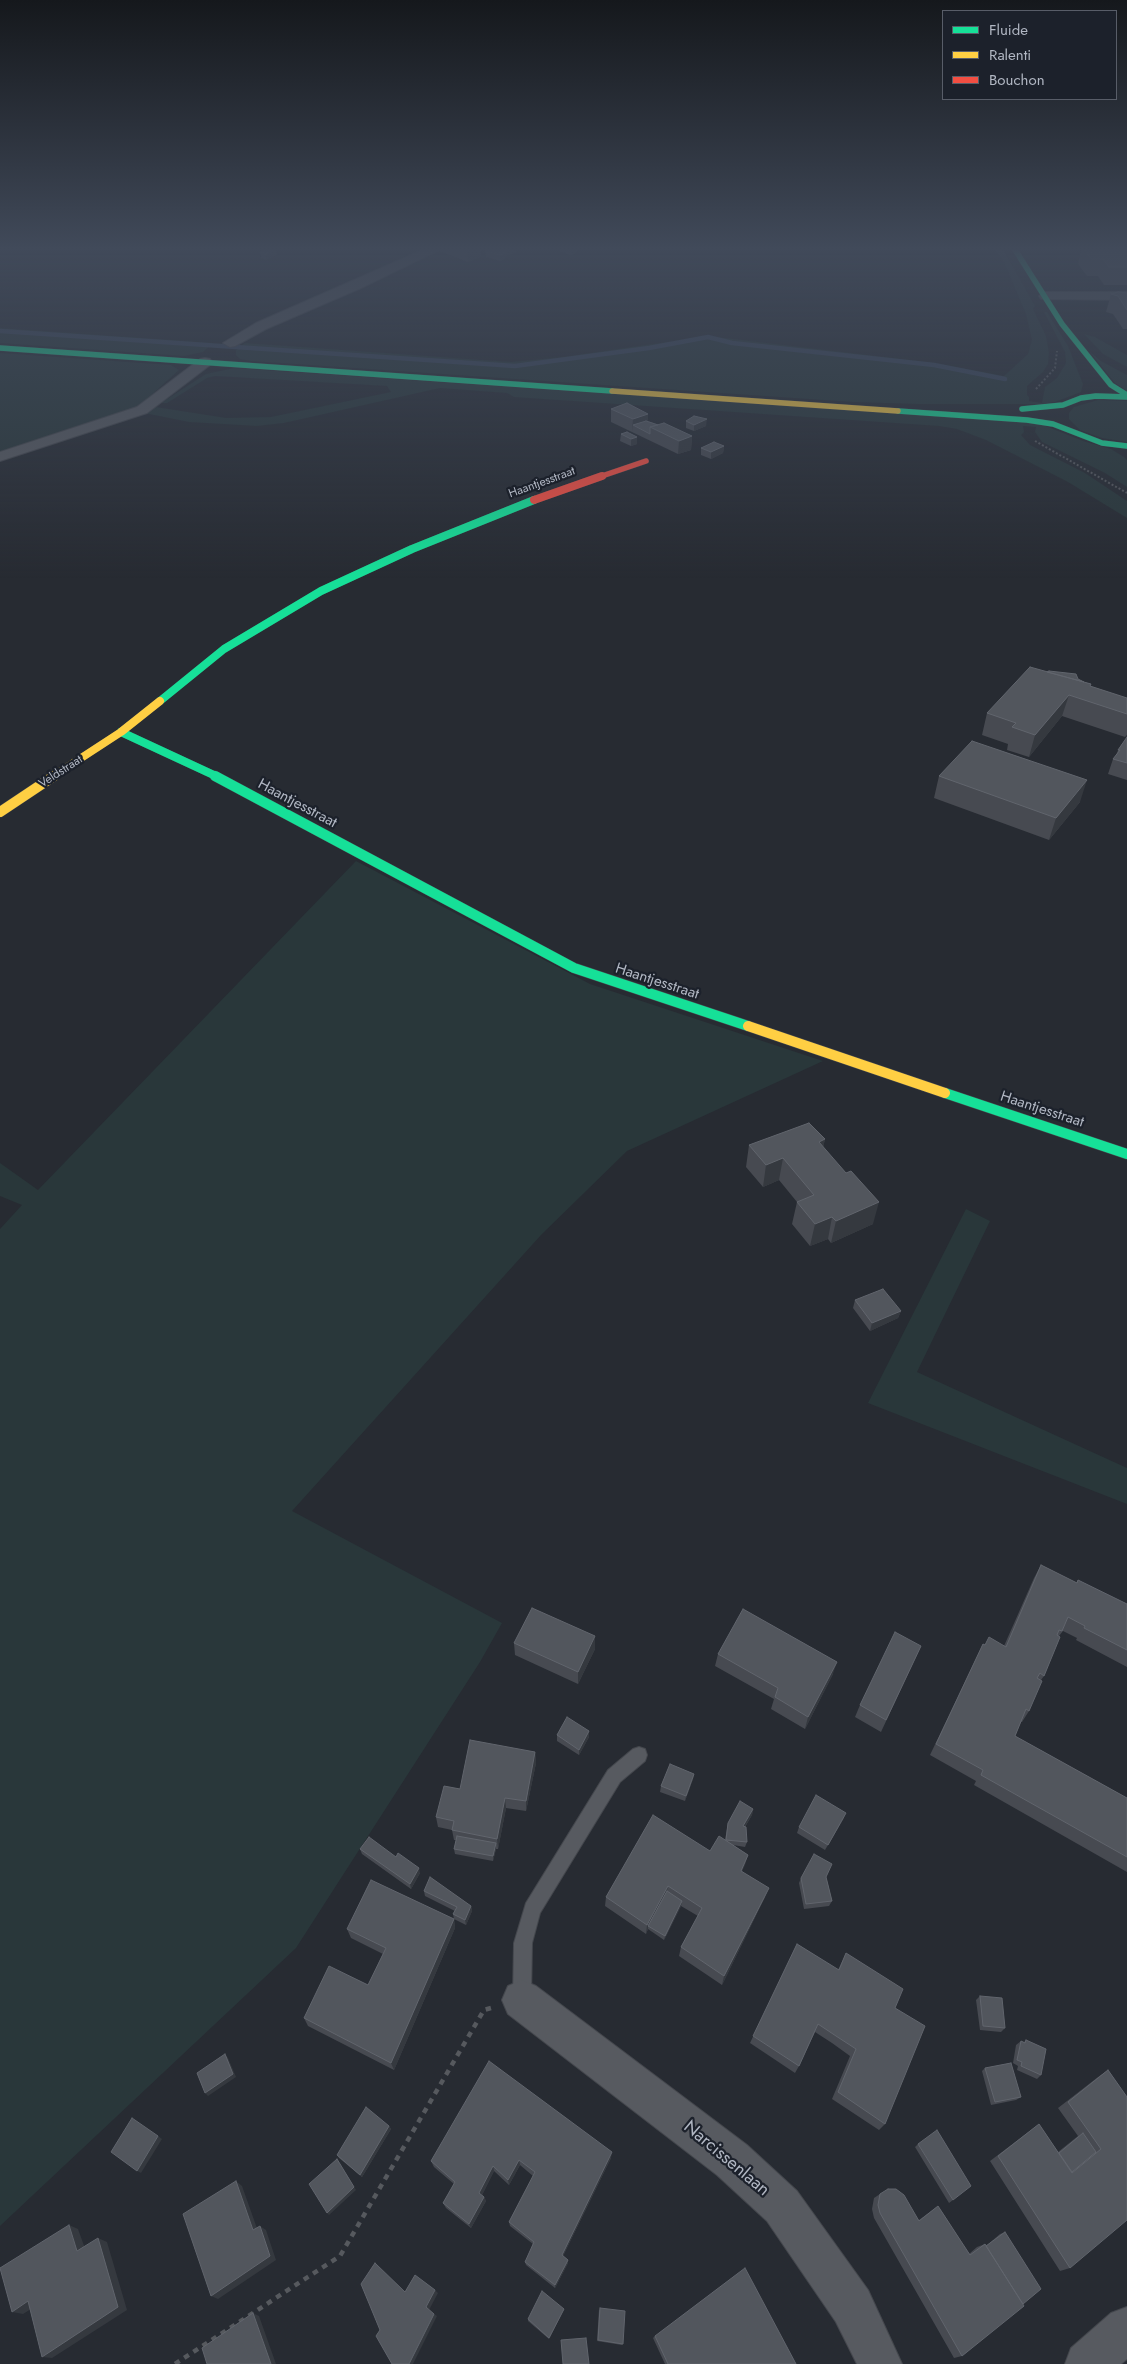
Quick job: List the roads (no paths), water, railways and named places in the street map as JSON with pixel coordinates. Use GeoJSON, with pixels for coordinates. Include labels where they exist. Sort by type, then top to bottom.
{"type":"FeatureCollection","features":[{"type":"Feature","properties":{"kind":"main road"},"geometry":{"type":"LineString","coordinates":[[151,358],[1027,420],[1068,429],[1089,439],[1122,446],[1127,452]]}},
{"type":"Feature","properties":{"kind":"main road"},"geometry":{"type":"LineString","coordinates":[[1078,358],[1085,373]]}},
{"type":"Feature","properties":{"kind":"main road"},"geometry":{"type":"LineString","coordinates":[[1090,358],[1111,385],[1127,396]]}},
{"type":"Feature","properties":{"kind":"main road"},"geometry":{"type":"LineString","coordinates":[[1081,398],[1088,393],[1090,387]]}},
{"type":"Feature","properties":{"kind":"main road"},"geometry":{"type":"LineString","coordinates":[[831,405],[1011,409],[1063,405],[1081,398],[1096,396],[1127,396]]}},
{"type":"Feature","properties":{"kind":"main road"},"geometry":{"type":"LineString","coordinates":[[1063,405],[1058,411],[1058,417],[1068,429]]}},
{"type":"Feature","properties":{"kind":"main road","name":"Haantjesstraat"},"geometry":{"type":"LineString","coordinates":[[164,698],[224,649],[320,591],[412,549],[509,509],[646,460]]}},
{"type":"Feature","properties":{"kind":"main road","name":"Veldstraat"},"geometry":{"type":"LineString","coordinates":[[0,812],[121,732],[164,698]]}},
{"type":"Feature","properties":{"kind":"main road","name":"Haantjesstraat"},"geometry":{"type":"LineString","coordinates":[[121,732],[206,773],[574,968],[1127,1154]]}},
{"type":"Feature","properties":{"kind":"street"},"geometry":{"type":"LineString","coordinates":[[0,457],[142,410],[205,362]]}},
{"type":"Feature","properties":{"kind":"street","name":"Narcissenlaan"},"geometry":{"type":"LineString","coordinates":[[522,2000],[732,2160],[782,2206],[819,2256],[852,2306],[880,2364]]}},
{"type":"Feature","properties":{"kind":"street"},"geometry":{"type":"LineString","coordinates":[[1087,2364],[1127,2329]]}},
{"type":"Feature","properties":{"kind":"lane"},"geometry":{"type":"LineString","coordinates":[[522,2000],[523,1943],[532,1909],[614,1776],[640,1755]]}},
{"type":"Feature","properties":{"kind":"waterway"},"geometry":{"type":"LineString","coordinates":[[402,358],[515,366],[572,358]]}},
{"type":"Feature","properties":{"kind":"waterway"},"geometry":{"type":"LineString","coordinates":[[873,358],[934,365],[1005,379]]}}]}
